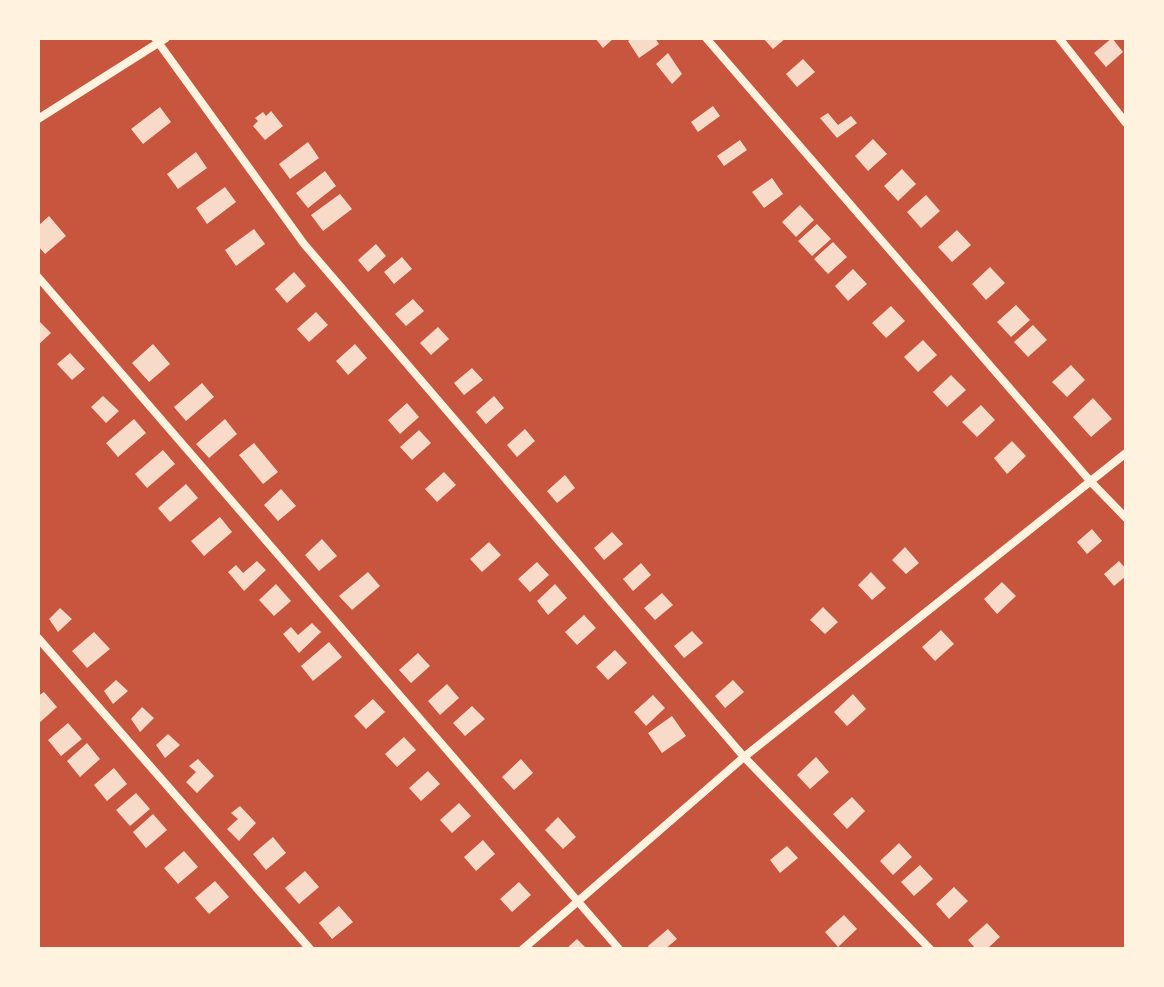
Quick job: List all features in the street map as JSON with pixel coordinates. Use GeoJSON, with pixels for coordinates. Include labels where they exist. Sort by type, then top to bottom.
{"type":"FeatureCollection","features":[{"type":"Feature","properties":{"kind":"street"},"geometry":{"type":"LineString","coordinates":[[706,38],[1091,482],[1126,518]]}},
{"type":"Feature","properties":{"kind":"street"},"geometry":{"type":"LineString","coordinates":[[1059,38],[1126,123]]}},
{"type":"Feature","properties":{"kind":"street"},"geometry":{"type":"LineString","coordinates":[[38,119],[160,40],[304,244],[744,757],[930,949]]}},
{"type":"Feature","properties":{"kind":"street"},"geometry":{"type":"LineString","coordinates":[[38,277],[619,949]]}},
{"type":"Feature","properties":{"kind":"street"},"geometry":{"type":"LineString","coordinates":[[523,949],[744,757],[1126,453]]}},
{"type":"Feature","properties":{"kind":"street"},"geometry":{"type":"LineString","coordinates":[[38,638],[310,949]]}},
{"type":"Feature","properties":{"kind":"building"},"geometry":{"type":"Polygon","coordinates":[[[595,38],[614,38],[603,48],[595,38]]]}},
{"type":"Feature","properties":{"kind":"building"},"geometry":{"type":"Polygon","coordinates":[[[632,38],[655,38],[659,44],[639,58],[628,41],[632,38]]]}},
{"type":"Feature","properties":{"kind":"building"},"geometry":{"type":"Polygon","coordinates":[[[763,38],[786,38],[773,49],[763,38]]]}},
{"type":"Feature","properties":{"kind":"building"},"geometry":{"type":"Polygon","coordinates":[[[1112,38],[1123,52],[1106,67],[1094,53],[1112,38]]]}},
{"type":"Feature","properties":{"kind":"building"},"geometry":{"type":"Polygon","coordinates":[[[668,53],[682,74],[672,84],[656,64],[668,53]]]}},
{"type":"Feature","properties":{"kind":"building"},"geometry":{"type":"Polygon","coordinates":[[[803,59],[815,72],[797,87],[786,74],[803,59]]]}},
{"type":"Feature","properties":{"kind":"building"},"geometry":{"type":"Polygon","coordinates":[[[713,106],[720,116],[698,132],[691,122],[713,106]]]}},
{"type":"Feature","properties":{"kind":"building"},"geometry":{"type":"Polygon","coordinates":[[[160,107],[171,122],[143,144],[131,129],[160,107]]]}},
{"type":"Feature","properties":{"kind":"building"},"geometry":{"type":"Polygon","coordinates":[[[271,111],[283,126],[265,140],[253,126],[258,121],[255,118],[263,112],[266,116],[271,111]]]}},
{"type":"Feature","properties":{"kind":"building"},"geometry":{"type":"Polygon","coordinates":[[[828,113],[838,125],[851,116],[857,123],[837,138],[820,118],[828,113]]]}},
{"type":"Feature","properties":{"kind":"building"},"geometry":{"type":"Polygon","coordinates":[[[873,139],[887,154],[868,171],[855,156],[873,139]]]}},
{"type":"Feature","properties":{"kind":"building"},"geometry":{"type":"Polygon","coordinates":[[[740,140],[747,150],[724,166],[717,156],[740,140]]]}},
{"type":"Feature","properties":{"kind":"building"},"geometry":{"type":"Polygon","coordinates":[[[308,142],[319,158],[290,179],[279,164],[308,142]]]}},
{"type":"Feature","properties":{"kind":"building"},"geometry":{"type":"Polygon","coordinates":[[[196,152],[207,168],[178,189],[167,174],[196,152]]]}},
{"type":"Feature","properties":{"kind":"building"},"geometry":{"type":"Polygon","coordinates":[[[902,169],[916,184],[898,201],[884,186],[902,169]]]}},
{"type":"Feature","properties":{"kind":"building"},"geometry":{"type":"Polygon","coordinates":[[[325,171],[336,186],[308,208],[296,193],[325,171]]]}},
{"type":"Feature","properties":{"kind":"building"},"geometry":{"type":"Polygon","coordinates":[[[772,178],[783,194],[764,208],[752,192],[772,178]]]}},
{"type":"Feature","properties":{"kind":"building"},"geometry":{"type":"Polygon","coordinates":[[[225,187],[236,202],[207,224],[196,208],[225,187]]]}},
{"type":"Feature","properties":{"kind":"building"},"geometry":{"type":"Polygon","coordinates":[[[340,194],[352,209],[323,231],[311,215],[340,194]]]}},
{"type":"Feature","properties":{"kind":"building"},"geometry":{"type":"Polygon","coordinates":[[[926,195],[940,211],[921,228],[907,212],[926,195]]]}},
{"type":"Feature","properties":{"kind":"building"},"geometry":{"type":"Polygon","coordinates":[[[800,205],[814,220],[796,237],[782,222],[800,205]]]}},
{"type":"Feature","properties":{"kind":"building"},"geometry":{"type":"Polygon","coordinates":[[[49,216],[66,236],[45,254],[38,246],[38,226],[49,216]]]}},
{"type":"Feature","properties":{"kind":"building"},"geometry":{"type":"Polygon","coordinates":[[[817,224],[831,239],[812,256],[798,241],[817,224]]]}},
{"type":"Feature","properties":{"kind":"building"},"geometry":{"type":"Polygon","coordinates":[[[254,229],[265,244],[236,266],[225,250],[254,229]]]}},
{"type":"Feature","properties":{"kind":"building"},"geometry":{"type":"Polygon","coordinates":[[[957,230],[971,245],[952,262],[938,247],[957,230]]]}},
{"type":"Feature","properties":{"kind":"building"},"geometry":{"type":"Polygon","coordinates":[[[833,242],[847,257],[828,274],[814,259],[833,242]]]}},
{"type":"Feature","properties":{"kind":"building"},"geometry":{"type":"Polygon","coordinates":[[[376,244],[386,256],[368,272],[358,260],[376,244]]]}},
{"type":"Feature","properties":{"kind":"building"},"geometry":{"type":"Polygon","coordinates":[[[402,257],[412,269],[394,284],[384,272],[402,257]]]}},
{"type":"Feature","properties":{"kind":"building"},"geometry":{"type":"Polygon","coordinates":[[[990,267],[1005,283],[986,300],[972,284],[990,267]]]}},
{"type":"Feature","properties":{"kind":"building"},"geometry":{"type":"Polygon","coordinates":[[[853,269],[867,284],[848,301],[835,286],[853,269]]]}},
{"type":"Feature","properties":{"kind":"building"},"geometry":{"type":"Polygon","coordinates":[[[294,272],[306,286],[287,303],[275,289],[294,272]]]}},
{"type":"Feature","properties":{"kind":"building"},"geometry":{"type":"Polygon","coordinates":[[[413,299],[424,311],[406,326],[395,314],[413,299]]]}},
{"type":"Feature","properties":{"kind":"building"},"geometry":{"type":"Polygon","coordinates":[[[1016,305],[1030,320],[1011,337],[997,322],[1016,305]]]}},
{"type":"Feature","properties":{"kind":"building"},"geometry":{"type":"Polygon","coordinates":[[[891,306],[905,321],[886,338],[872,323],[891,306]]]}},
{"type":"Feature","properties":{"kind":"building"},"geometry":{"type":"Polygon","coordinates":[[[316,312],[328,325],[309,342],[297,329],[316,312]]]}},
{"type":"Feature","properties":{"kind":"building"},"geometry":{"type":"Polygon","coordinates":[[[38,320],[51,333],[38,345],[38,320]]]}},
{"type":"Feature","properties":{"kind":"building"},"geometry":{"type":"Polygon","coordinates":[[[1033,325],[1047,340],[1028,357],[1014,342],[1033,325]]]}},
{"type":"Feature","properties":{"kind":"building"},"geometry":{"type":"Polygon","coordinates":[[[438,327],[449,339],[431,355],[420,343],[438,327]]]}},
{"type":"Feature","properties":{"kind":"building"},"geometry":{"type":"Polygon","coordinates":[[[923,340],[937,355],[918,372],[904,357],[923,340]]]}},
{"type":"Feature","properties":{"kind":"building"},"geometry":{"type":"Polygon","coordinates":[[[153,344],[170,364],[149,382],[132,363],[153,344]]]}},
{"type":"Feature","properties":{"kind":"building"},"geometry":{"type":"Polygon","coordinates":[[[355,344],[367,358],[348,375],[336,361],[355,344]]]}},
{"type":"Feature","properties":{"kind":"building"},"geometry":{"type":"Polygon","coordinates":[[[70,353],[85,369],[72,380],[57,364],[70,353]]]}},
{"type":"Feature","properties":{"kind":"building"},"geometry":{"type":"Polygon","coordinates":[[[1071,365],[1085,380],[1067,397],[1052,382],[1071,365]]]}},
{"type":"Feature","properties":{"kind":"building"},"geometry":{"type":"Polygon","coordinates":[[[472,368],[483,380],[464,395],[454,383],[472,368]]]}},
{"type":"Feature","properties":{"kind":"building"},"geometry":{"type":"Polygon","coordinates":[[[951,375],[966,390],[947,407],[933,392],[951,375]]]}},
{"type":"Feature","properties":{"kind":"building"},"geometry":{"type":"Polygon","coordinates":[[[202,383],[214,397],[186,421],[174,407],[202,383]]]}},
{"type":"Feature","properties":{"kind":"building"},"geometry":{"type":"Polygon","coordinates":[[[103,396],[119,411],[106,423],[91,407],[103,396]]]}},
{"type":"Feature","properties":{"kind":"building"},"geometry":{"type":"Polygon","coordinates":[[[494,396],[504,408],[486,424],[476,412],[494,396]]]}},
{"type":"Feature","properties":{"kind":"building"},"geometry":{"type":"Polygon","coordinates":[[[1093,398],[1112,419],[1091,437],[1073,417],[1093,398]]]}},
{"type":"Feature","properties":{"kind":"building"},"geometry":{"type":"Polygon","coordinates":[[[407,403],[419,417],[400,434],[388,420],[407,403]]]}},
{"type":"Feature","properties":{"kind":"building"},"geometry":{"type":"Polygon","coordinates":[[[981,405],[995,420],[977,437],[962,422],[981,405]]]}},
{"type":"Feature","properties":{"kind":"building"},"geometry":{"type":"Polygon","coordinates":[[[134,419],[146,433],[118,457],[106,443],[134,419]]]}},
{"type":"Feature","properties":{"kind":"building"},"geometry":{"type":"Polygon","coordinates":[[[225,419],[237,434],[209,458],[196,444],[225,419]]]}},
{"type":"Feature","properties":{"kind":"building"},"geometry":{"type":"Polygon","coordinates":[[[525,429],[535,441],[517,457],[507,445],[525,429]]]}},
{"type":"Feature","properties":{"kind":"building"},"geometry":{"type":"Polygon","coordinates":[[[419,430],[431,443],[412,460],[400,447],[419,430]]]}},
{"type":"Feature","properties":{"kind":"building"},"geometry":{"type":"Polygon","coordinates":[[[1012,441],[1026,456],[1007,474],[994,458],[1012,441]]]}},
{"type":"Feature","properties":{"kind":"building"},"geometry":{"type":"Polygon","coordinates":[[[254,443],[278,472],[263,484],[239,455],[254,443]]]}},
{"type":"Feature","properties":{"kind":"building"},"geometry":{"type":"Polygon","coordinates":[[[163,450],[175,464],[147,488],[135,474],[163,450]]]}},
{"type":"Feature","properties":{"kind":"building"},"geometry":{"type":"Polygon","coordinates":[[[444,472],[456,485],[437,502],[425,489],[444,472]]]}},
{"type":"Feature","properties":{"kind":"building"},"geometry":{"type":"Polygon","coordinates":[[[565,475],[575,488],[557,503],[547,491],[565,475]]]}},
{"type":"Feature","properties":{"kind":"building"},"geometry":{"type":"Polygon","coordinates":[[[186,484],[198,498],[170,522],[158,508],[186,484]]]}},
{"type":"Feature","properties":{"kind":"building"},"geometry":{"type":"Polygon","coordinates":[[[281,489],[296,506],[278,521],[264,505],[281,489]]]}},
{"type":"Feature","properties":{"kind":"building"},"geometry":{"type":"Polygon","coordinates":[[[220,517],[232,532],[204,556],[191,541],[220,517]]]}},
{"type":"Feature","properties":{"kind":"building"},"geometry":{"type":"Polygon","coordinates":[[[1092,529],[1102,541],[1087,554],[1077,542],[1092,529]]]}},
{"type":"Feature","properties":{"kind":"building"},"geometry":{"type":"Polygon","coordinates":[[[612,532],[623,544],[604,560],[594,548],[612,532]]]}},
{"type":"Feature","properties":{"kind":"building"},"geometry":{"type":"Polygon","coordinates":[[[322,539],[337,556],[319,571],[305,555],[322,539]]]}},
{"type":"Feature","properties":{"kind":"building"},"geometry":{"type":"Polygon","coordinates":[[[489,542],[501,555],[482,572],[470,559],[489,542]]]}},
{"type":"Feature","properties":{"kind":"building"},"geometry":{"type":"Polygon","coordinates":[[[905,547],[919,563],[906,574],[892,560],[905,547]]]}},
{"type":"Feature","properties":{"kind":"building"},"geometry":{"type":"Polygon","coordinates":[[[257,561],[266,570],[244,591],[228,572],[236,565],[243,573],[257,561]]]}},
{"type":"Feature","properties":{"kind":"building"},"geometry":{"type":"Polygon","coordinates":[[[1119,561],[1126,569],[1126,576],[1114,586],[1104,574],[1119,561]]]}},
{"type":"Feature","properties":{"kind":"building"},"geometry":{"type":"Polygon","coordinates":[[[537,562],[549,575],[530,592],[518,579],[537,562]]]}},
{"type":"Feature","properties":{"kind":"building"},"geometry":{"type":"Polygon","coordinates":[[[641,563],[651,575],[633,591],[623,579],[641,563]]]}},
{"type":"Feature","properties":{"kind":"building"},"geometry":{"type":"Polygon","coordinates":[[[368,572],[380,586],[352,610],[339,596],[368,572]]]}},
{"type":"Feature","properties":{"kind":"building"},"geometry":{"type":"Polygon","coordinates":[[[871,572],[886,588],[872,600],[858,585],[871,572]]]}},
{"type":"Feature","properties":{"kind":"building"},"geometry":{"type":"Polygon","coordinates":[[[1002,582],[1016,596],[997,614],[984,599],[1002,582]]]}},
{"type":"Feature","properties":{"kind":"building"},"geometry":{"type":"Polygon","coordinates":[[[276,584],[291,601],[274,616],[259,600],[276,584]]]}},
{"type":"Feature","properties":{"kind":"building"},"geometry":{"type":"Polygon","coordinates":[[[555,584],[567,598],[548,615],[537,601],[555,584]]]}},
{"type":"Feature","properties":{"kind":"building"},"geometry":{"type":"Polygon","coordinates":[[[662,593],[673,605],[655,620],[644,608],[662,593]]]}},
{"type":"Feature","properties":{"kind":"building"},"geometry":{"type":"Polygon","coordinates":[[[823,607],[838,622],[825,634],[810,620],[823,607]]]}},
{"type":"Feature","properties":{"kind":"building"},"geometry":{"type":"Polygon","coordinates":[[[60,608],[72,619],[58,632],[49,619],[60,608]]]}},
{"type":"Feature","properties":{"kind":"building"},"geometry":{"type":"Polygon","coordinates":[[[584,615],[596,628],[577,645],[565,632],[584,615]]]}},
{"type":"Feature","properties":{"kind":"building"},"geometry":{"type":"Polygon","coordinates":[[[312,623],[321,632],[299,653],[283,634],[291,627],[298,635],[312,623]]]}},
{"type":"Feature","properties":{"kind":"building"},"geometry":{"type":"Polygon","coordinates":[[[941,630],[954,644],[935,661],[922,647],[941,630]]]}},
{"type":"Feature","properties":{"kind":"building"},"geometry":{"type":"Polygon","coordinates":[[[692,631],[703,643],[684,658],[674,646],[692,631]]]}},
{"type":"Feature","properties":{"kind":"building"},"geometry":{"type":"Polygon","coordinates":[[[94,632],[110,649],[87,668],[72,651],[94,632]]]}},
{"type":"Feature","properties":{"kind":"building"},"geometry":{"type":"Polygon","coordinates":[[[329,642],[342,657],[313,681],[301,666],[329,642]]]}},
{"type":"Feature","properties":{"kind":"building"},"geometry":{"type":"Polygon","coordinates":[[[615,650],[627,663],[608,680],[596,667],[615,650]]]}},
{"type":"Feature","properties":{"kind":"building"},"geometry":{"type":"Polygon","coordinates":[[[418,653],[430,666],[411,683],[399,670],[418,653]]]}},
{"type":"Feature","properties":{"kind":"building"},"geometry":{"type":"Polygon","coordinates":[[[116,680],[128,691],[113,704],[104,691],[116,680]]]}},
{"type":"Feature","properties":{"kind":"building"},"geometry":{"type":"Polygon","coordinates":[[[733,680],[744,692],[725,708],[715,696],[733,680]]]}},
{"type":"Feature","properties":{"kind":"building"},"geometry":{"type":"Polygon","coordinates":[[[447,684],[459,698],[440,715],[428,701],[447,684]]]}},
{"type":"Feature","properties":{"kind":"building"},"geometry":{"type":"Polygon","coordinates":[[[44,692],[57,707],[38,724],[38,696],[44,692]]]}},
{"type":"Feature","properties":{"kind":"building"},"geometry":{"type":"Polygon","coordinates":[[[853,694],[866,709],[847,726],[834,712],[853,694]]]}},
{"type":"Feature","properties":{"kind":"building"},"geometry":{"type":"Polygon","coordinates":[[[653,695],[665,708],[646,726],[634,712],[653,695]]]}},
{"type":"Feature","properties":{"kind":"building"},"geometry":{"type":"Polygon","coordinates":[[[373,699],[385,712],[366,729],[354,716],[373,699]]]}},
{"type":"Feature","properties":{"kind":"building"},"geometry":{"type":"Polygon","coordinates":[[[472,706],[485,719],[465,736],[453,723],[472,706]]]}},
{"type":"Feature","properties":{"kind":"building"},"geometry":{"type":"Polygon","coordinates":[[[142,707],[154,718],[140,732],[131,719],[142,707]]]}},
{"type":"Feature","properties":{"kind":"building"},"geometry":{"type":"Polygon","coordinates":[[[672,716],[686,736],[662,753],[648,733],[672,716]]]}},
{"type":"Feature","properties":{"kind":"building"},"geometry":{"type":"Polygon","coordinates":[[[68,723],[82,739],[61,756],[48,740],[68,723]]]}},
{"type":"Feature","properties":{"kind":"building"},"geometry":{"type":"Polygon","coordinates":[[[168,734],[180,745],[165,758],[156,745],[168,734]]]}},
{"type":"Feature","properties":{"kind":"building"},"geometry":{"type":"Polygon","coordinates":[[[404,737],[416,750],[397,767],[385,754],[404,737]]]}},
{"type":"Feature","properties":{"kind":"building"},"geometry":{"type":"Polygon","coordinates":[[[87,743],[100,759],[80,777],[67,761],[87,743]]]}},
{"type":"Feature","properties":{"kind":"building"},"geometry":{"type":"Polygon","coordinates":[[[816,757],[829,772],[810,789],[797,775],[816,757]]]}},
{"type":"Feature","properties":{"kind":"building"},"geometry":{"type":"Polygon","coordinates":[[[198,759],[214,776],[197,793],[186,782],[196,772],[189,766],[198,759]]]}},
{"type":"Feature","properties":{"kind":"building"},"geometry":{"type":"Polygon","coordinates":[[[521,759],[533,773],[514,790],[502,777],[521,759]]]}},
{"type":"Feature","properties":{"kind":"building"},"geometry":{"type":"Polygon","coordinates":[[[114,768],[127,784],[107,801],[94,785],[114,768]]]}},
{"type":"Feature","properties":{"kind":"building"},"geometry":{"type":"Polygon","coordinates":[[[428,771],[440,784],[421,801],[409,788],[428,771]]]}},
{"type":"Feature","properties":{"kind":"building"},"geometry":{"type":"Polygon","coordinates":[[[136,793],[150,809],[130,826],[116,810],[136,793]]]}},
{"type":"Feature","properties":{"kind":"building"},"geometry":{"type":"Polygon","coordinates":[[[852,797],[865,811],[847,829],[833,814],[852,797]]]}},
{"type":"Feature","properties":{"kind":"building"},"geometry":{"type":"Polygon","coordinates":[[[459,803],[471,816],[452,833],[440,820],[459,803]]]}},
{"type":"Feature","properties":{"kind":"building"},"geometry":{"type":"Polygon","coordinates":[[[240,806],[256,823],[239,841],[227,829],[238,819],[231,813],[240,806]]]}},
{"type":"Feature","properties":{"kind":"building"},"geometry":{"type":"Polygon","coordinates":[[[153,814],[167,830],[146,848],[133,832],[153,814]]]}},
{"type":"Feature","properties":{"kind":"building"},"geometry":{"type":"Polygon","coordinates":[[[558,817],[576,837],[563,849],[545,830],[558,817]]]}},
{"type":"Feature","properties":{"kind":"building"},"geometry":{"type":"Polygon","coordinates":[[[273,837],[286,853],[266,870],[253,854],[273,837]]]}},
{"type":"Feature","properties":{"kind":"building"},"geometry":{"type":"Polygon","coordinates":[[[483,840],[495,854],[476,871],[464,857],[483,840]]]}},
{"type":"Feature","properties":{"kind":"building"},"geometry":{"type":"Polygon","coordinates":[[[899,843],[912,857],[893,875],[880,861],[899,843]]]}},
{"type":"Feature","properties":{"kind":"building"},"geometry":{"type":"Polygon","coordinates":[[[787,846],[798,858],[780,873],[770,860],[787,846]]]}},
{"type":"Feature","properties":{"kind":"building"},"geometry":{"type":"Polygon","coordinates":[[[184,851],[198,867],[178,884],[164,868],[184,851]]]}},
{"type":"Feature","properties":{"kind":"building"},"geometry":{"type":"Polygon","coordinates":[[[920,865],[933,879],[914,896],[901,882],[920,865]]]}},
{"type":"Feature","properties":{"kind":"building"},"geometry":{"type":"Polygon","coordinates":[[[305,871],[319,887],[299,904],[285,888],[305,871]]]}},
{"type":"Feature","properties":{"kind":"building"},"geometry":{"type":"Polygon","coordinates":[[[215,881],[229,897],[209,914],[195,898],[215,881]]]}},
{"type":"Feature","properties":{"kind":"building"},"geometry":{"type":"Polygon","coordinates":[[[519,882],[531,895],[512,912],[500,899],[519,882]]]}},
{"type":"Feature","properties":{"kind":"building"},"geometry":{"type":"Polygon","coordinates":[[[954,887],[968,901],[949,919],[936,904],[954,887]]]}},
{"type":"Feature","properties":{"kind":"building"},"geometry":{"type":"Polygon","coordinates":[[[339,906],[353,922],[332,939],[319,923],[339,906]]]}},
{"type":"Feature","properties":{"kind":"building"},"geometry":{"type":"Polygon","coordinates":[[[844,915],[857,929],[838,947],[825,932],[844,915]]]}},
{"type":"Feature","properties":{"kind":"building"},"geometry":{"type":"Polygon","coordinates":[[[987,923],[1000,937],[987,949],[976,949],[968,940],[987,923]]]}},
{"type":"Feature","properties":{"kind":"building"},"geometry":{"type":"Polygon","coordinates":[[[668,929],[677,939],[665,949],[650,949],[648,946],[668,929]]]}},
{"type":"Feature","properties":{"kind":"building"},"geometry":{"type":"Polygon","coordinates":[[[577,939],[587,949],[566,949],[577,939]]]}}]}
